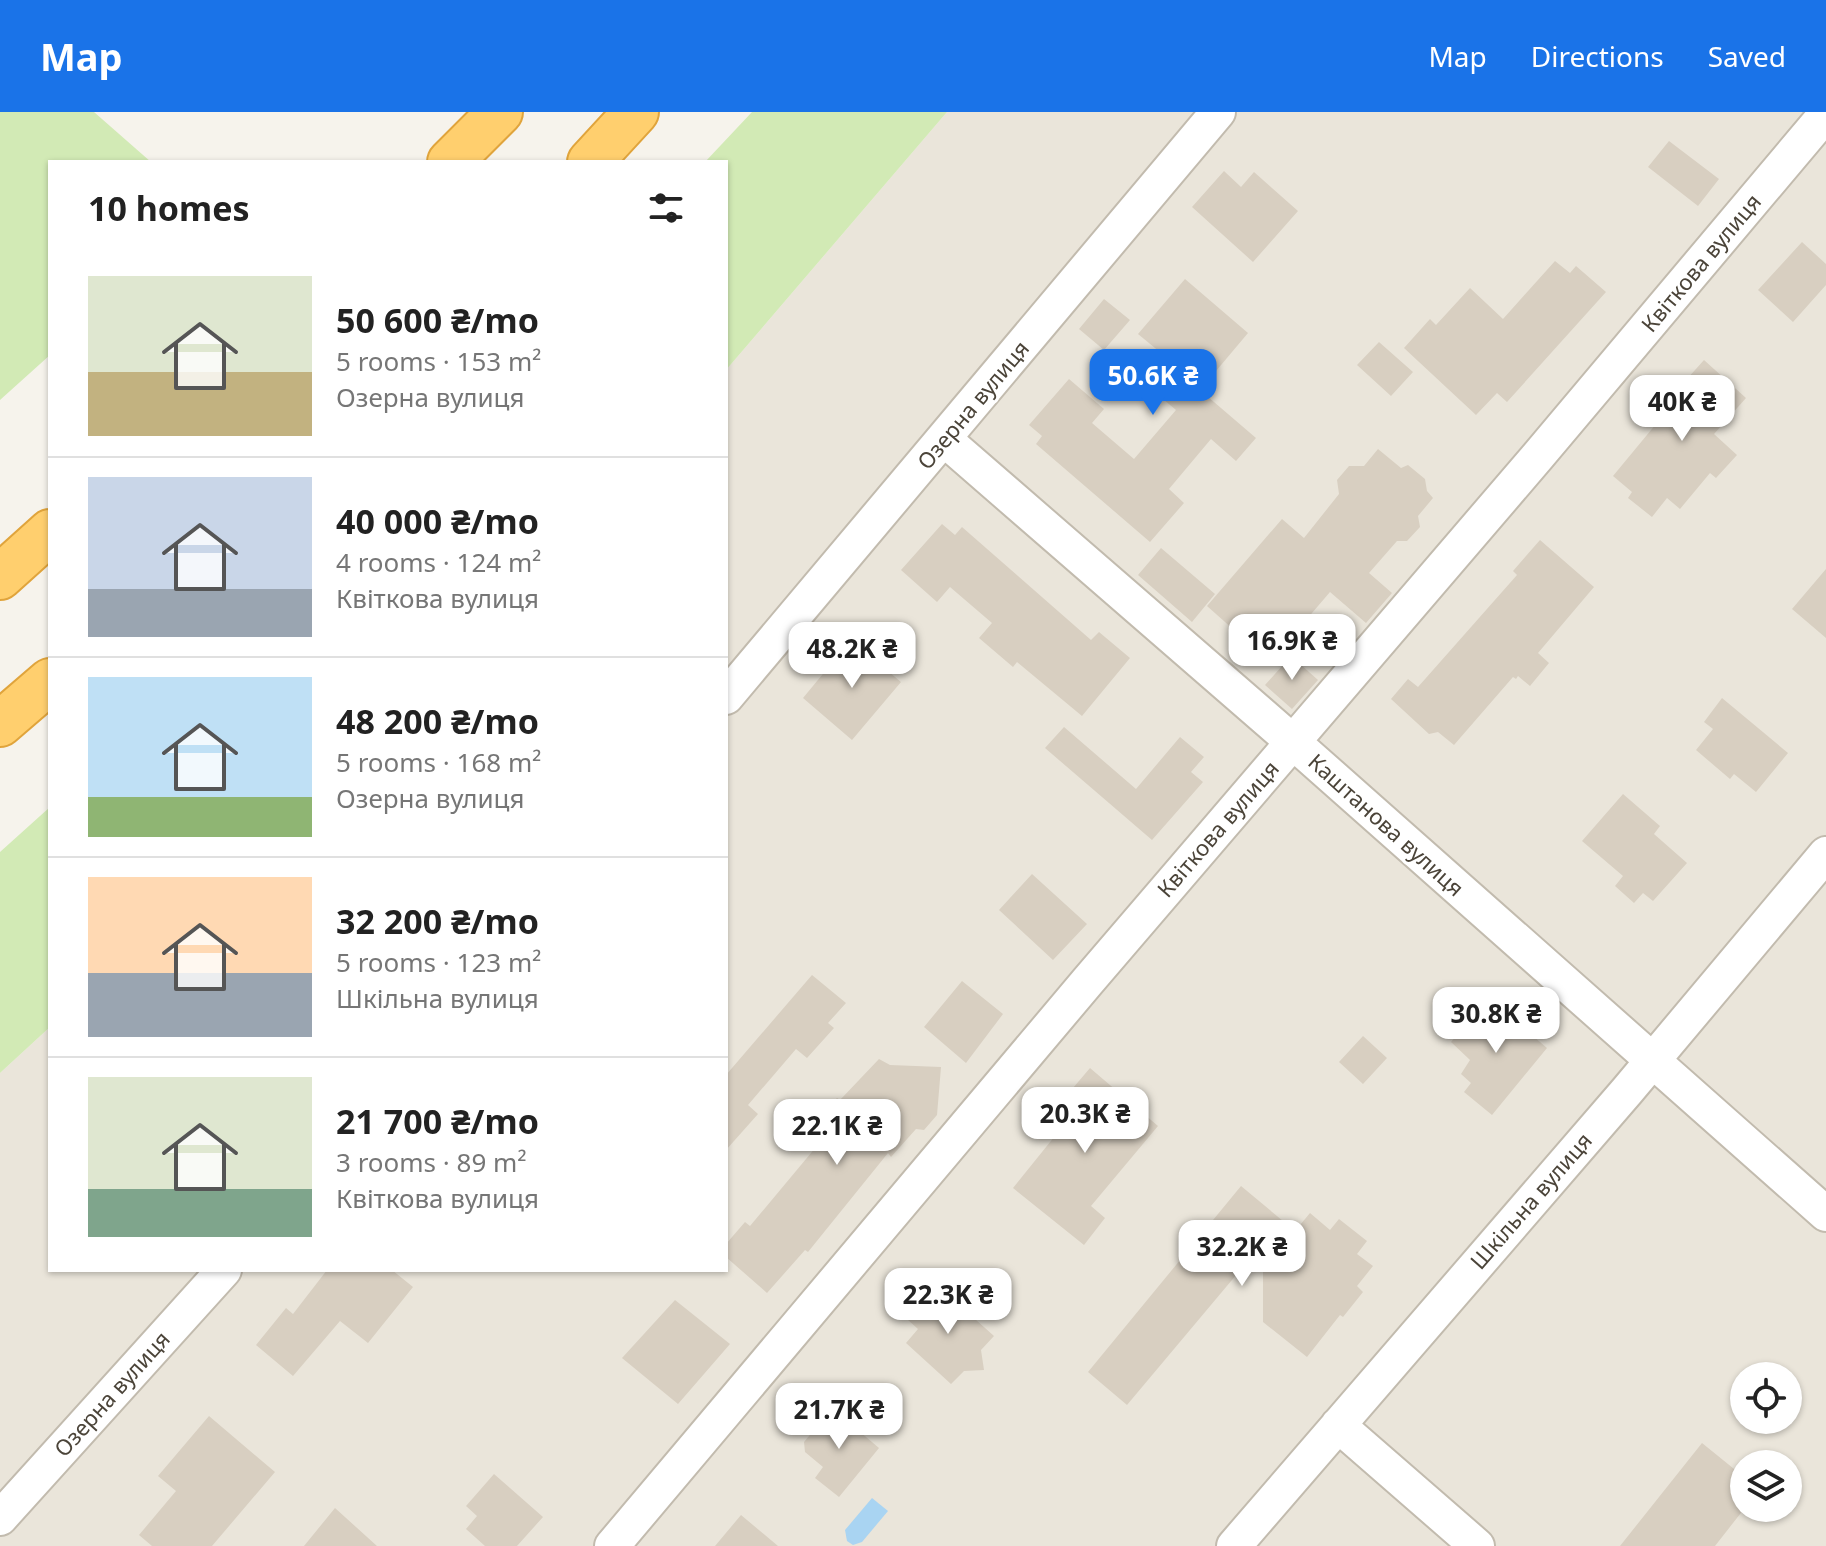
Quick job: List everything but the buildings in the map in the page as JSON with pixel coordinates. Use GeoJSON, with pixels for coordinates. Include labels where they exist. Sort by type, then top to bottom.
{"type":"FeatureCollection","features":[{"type":"Feature","properties":{"kind":"highway"},"geometry":{"type":"LineString","coordinates":[[452,160],[500,112]]}},
{"type":"Feature","properties":{"kind":"highway"},"geometry":{"type":"LineString","coordinates":[[592,160],[636,112]]}},
{"type":"Feature","properties":{"kind":"highway"},"geometry":{"type":"LineString","coordinates":[[0,577],[48,534]]}},
{"type":"Feature","properties":{"kind":"highway"},"geometry":{"type":"LineString","coordinates":[[0,724],[48,683]]}},
{"type":"Feature","properties":{"kind":"street","name":"Озерна вулиця"},"geometry":{"type":"LineString","coordinates":[[728,695],[1218,112]]}},
{"type":"Feature","properties":{"kind":"street","name":"Квіткова вулиця"},"geometry":{"type":"LineString","coordinates":[[612,1546],[1077,993],[1548,444],[1826,114]]}},
{"type":"Feature","properties":{"kind":"street","name":"Каштанова вулиця"},"geometry":{"type":"LineString","coordinates":[[944,439],[1293,742],[1826,1214]]}},
{"type":"Feature","properties":{"kind":"street","name":"Шкільна вулиця"},"geometry":{"type":"LineString","coordinates":[[1234,1546],[1826,854]]}},
{"type":"Feature","properties":{"kind":"street","name":"Озерна вулиця"},"geometry":{"type":"LineString","coordinates":[[0,1518],[222,1272]]}},
{"type":"Feature","properties":{"kind":"street"},"geometry":{"type":"LineString","coordinates":[[1338,1425],[1477,1546]]}},
{"type":"Feature","properties":{"kind":"shaded area"},"geometry":{"type":"Polygon","coordinates":[[[947,112],[1826,112],[1826,1546],[0,1546],[0,1073],[48,1029],[48,1272],[728,1272],[728,368],[947,112]]]}},
{"type":"Feature","properties":{"kind":"green space"},"geometry":{"type":"Polygon","coordinates":[[[0,112],[94,112],[149,160],[48,160],[48,357],[0,400],[0,112]]]}},
{"type":"Feature","properties":{"kind":"green space"},"geometry":{"type":"Polygon","coordinates":[[[752,112],[947,112],[728,368],[728,160],[707,160],[752,112]]]}},
{"type":"Feature","properties":{"kind":"green space"},"geometry":{"type":"Polygon","coordinates":[[[48,809],[48,1029],[0,1073],[0,852],[48,809]]]}},
{"type":"Feature","properties":{"kind":"water"},"geometry":{"type":"Polygon","coordinates":[[[872,1498],[888,1511],[862,1542],[853,1545],[847,1541],[845,1530],[872,1498]]]}}]}
